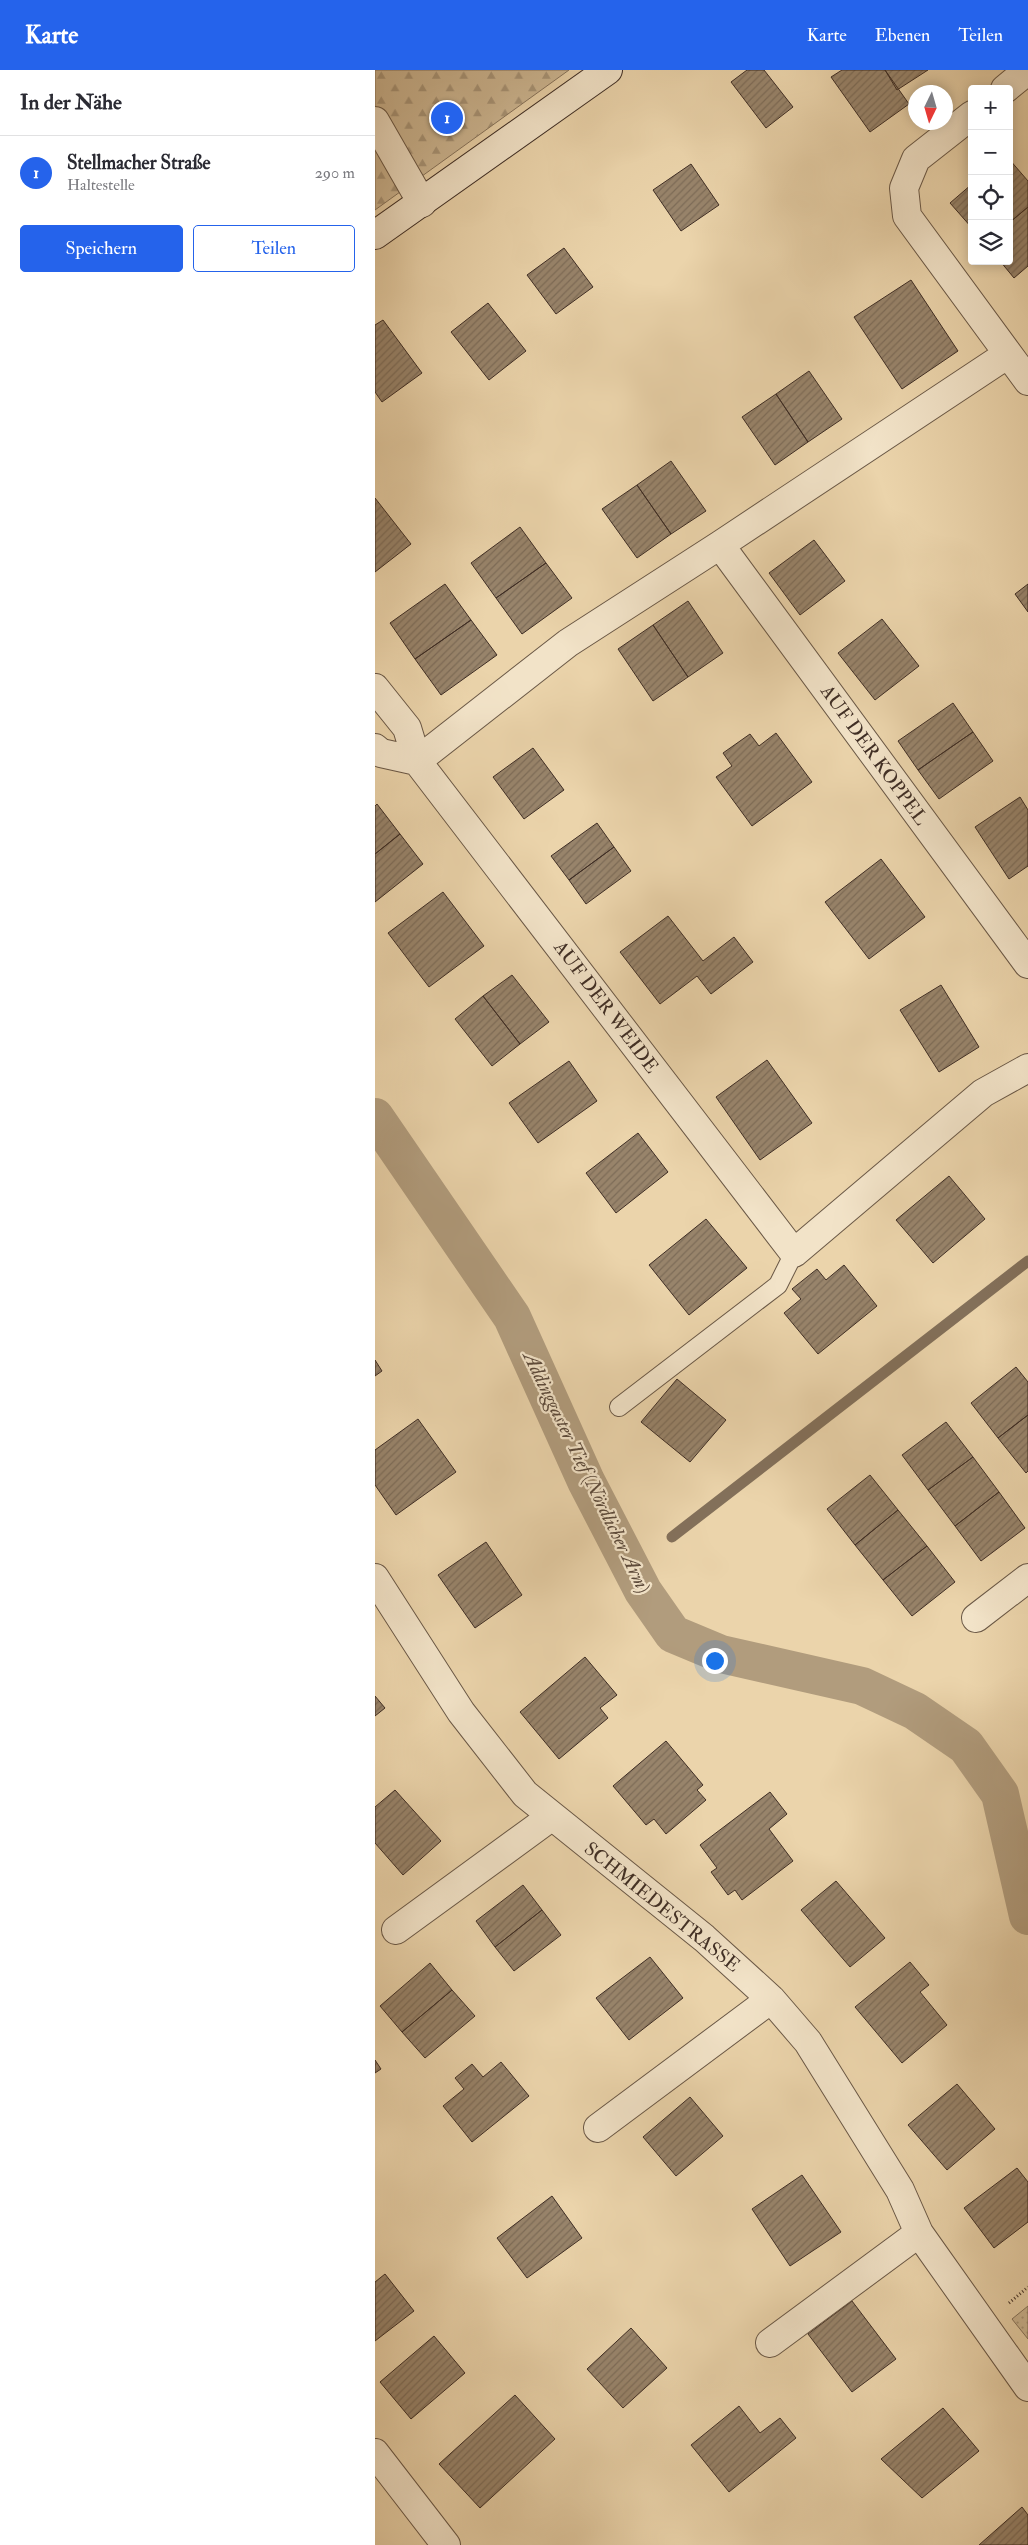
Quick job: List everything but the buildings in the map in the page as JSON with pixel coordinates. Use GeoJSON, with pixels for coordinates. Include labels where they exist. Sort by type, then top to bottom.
{"type":"FeatureCollection","features":[{"type":"Feature","properties":{"kind":"street"},"geometry":{"type":"LineString","coordinates":[[375,235],[608,70]]}},
{"type":"Feature","properties":{"kind":"street"},"geometry":{"type":"LineString","coordinates":[[1010,85],[1028,70]]}},
{"type":"Feature","properties":{"kind":"street"},"geometry":{"type":"LineString","coordinates":[[968,118],[917,159],[904,188],[907,216],[1028,381]]}},
{"type":"Feature","properties":{"kind":"street"},"geometry":{"type":"LineString","coordinates":[[375,121],[422,203]]}},
{"type":"Feature","properties":{"kind":"street"},"geometry":{"type":"LineString","coordinates":[[375,748],[381,753],[417,761],[568,643],[721,545],[1008,354]]}},
{"type":"Feature","properties":{"kind":"street","name":"AUF DER KOPPEL"},"geometry":{"type":"LineString","coordinates":[[721,545],[1028,964]]}},
{"type":"Feature","properties":{"kind":"street","name":"AUF DER WEIDE"},"geometry":{"type":"LineString","coordinates":[[375,688],[407,728],[417,761],[794,1253]]}},
{"type":"Feature","properties":{"kind":"street"},"geometry":{"type":"LineString","coordinates":[[794,1253],[983,1093],[1028,1068]]}},
{"type":"Feature","properties":{"kind":"street","name":"SCHMIEDESTRASSE"},"geometry":{"type":"LineString","coordinates":[[375,1578],[461,1712],[525,1794],[551,1817],[703,1938],[771,1999],[807,2042],[900,2190],[919,2233],[1028,2387]]}},
{"type":"Feature","properties":{"kind":"street"},"geometry":{"type":"LineString","coordinates":[[976,1618],[1028,1578]]}},
{"type":"Feature","properties":{"kind":"street"},"geometry":{"type":"LineString","coordinates":[[396,1930],[551,1817]]}},
{"type":"Feature","properties":{"kind":"street"},"geometry":{"type":"LineString","coordinates":[[597,2128],[771,1999]]}},
{"type":"Feature","properties":{"kind":"street"},"geometry":{"type":"LineString","coordinates":[[770,2343],[919,2233]]}},
{"type":"Feature","properties":{"kind":"street"},"geometry":{"type":"LineString","coordinates":[[375,2454],[446,2545]]}},
{"type":"Feature","properties":{"kind":"lane"},"geometry":{"type":"LineString","coordinates":[[619,1407],[778,1285],[794,1253]]}},
{"type":"Feature","properties":{"kind":"green space"},"geometry":{"type":"Polygon","coordinates":[[[375,70],[569,70],[375,210],[375,70]]]}},
{"type":"Feature","properties":{"kind":"green space"},"geometry":{"type":"Polygon","coordinates":[[[1028,2306],[1028,2339],[1012,2319],[1028,2306]]]}},
{"type":"Feature","properties":{"kind":"waterway","name":"Addinggaster Tief (Nördlicher Arm)"},"geometry":{"type":"LineString","coordinates":[[375,1117],[512,1317],[586,1481],[643,1591],[673,1634],[721,1654],[862,1686],[915,1711],[966,1746],[1000,1794],[1028,1916]]}},
{"type":"Feature","properties":{"kind":"waterway"},"geometry":{"type":"LineString","coordinates":[[672,1537],[1028,1261]]}},
{"type":"Feature","properties":{"kind":"place","name":"Stellmacher Straße"},"geometry":{"type":"Point","coordinates":[447,118]}}]}
